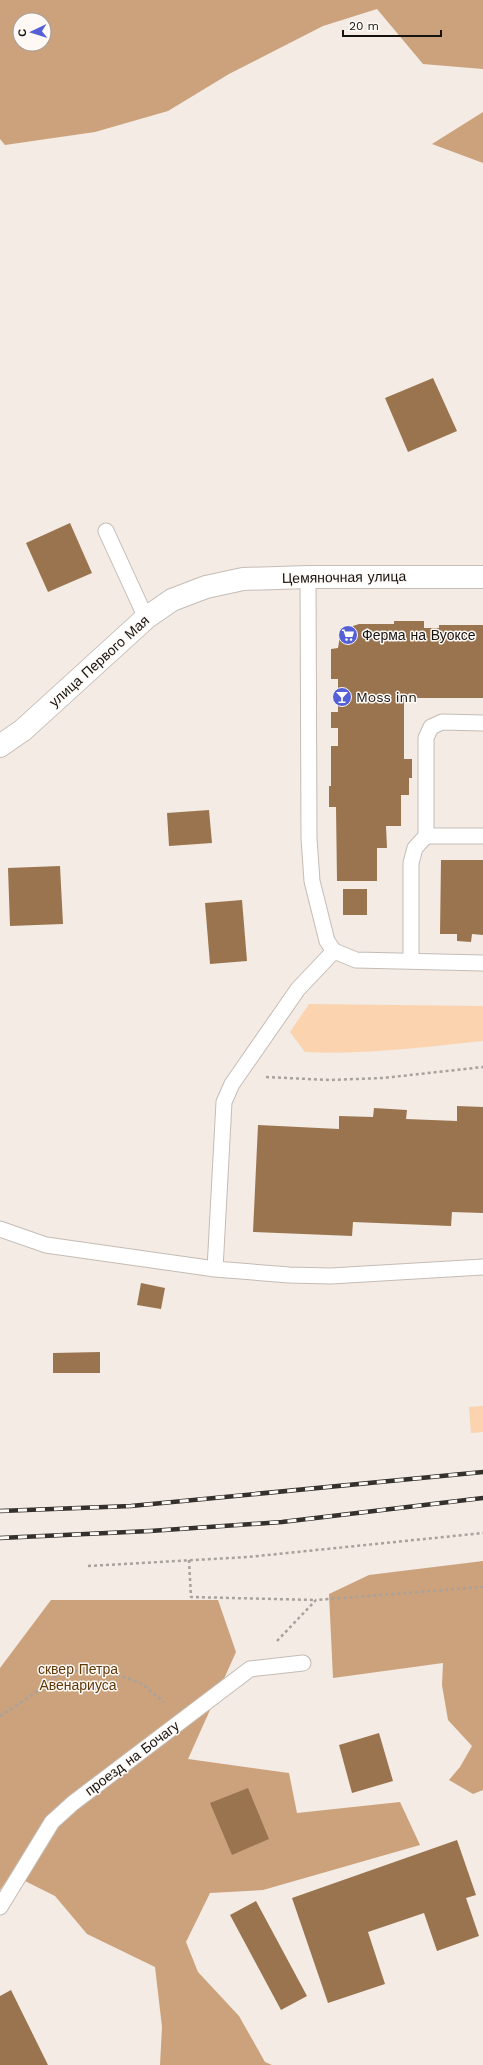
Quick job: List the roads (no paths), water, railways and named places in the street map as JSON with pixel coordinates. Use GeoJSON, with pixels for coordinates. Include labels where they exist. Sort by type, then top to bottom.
{"type":"FeatureCollection","features":[{"type":"Feature","properties":{"kind":"street","name":"Цемяночная улица"},"geometry":{"type":"LineString","coordinates":[[206,587],[243,579],[308,577],[483,577]]}},
{"type":"Feature","properties":{"kind":"street","name":"улица Первого Мая"},"geometry":{"type":"LineString","coordinates":[[0,746],[23,730],[146,618],[172,600],[206,587]]}},
{"type":"Feature","properties":{"kind":"lane"},"geometry":{"type":"LineString","coordinates":[[106,531],[146,618]]}},
{"type":"Feature","properties":{"kind":"lane"},"geometry":{"type":"LineString","coordinates":[[308,577],[309,830],[312,881],[327,941],[334,951],[356,960],[483,963]]}},
{"type":"Feature","properties":{"kind":"lane"},"geometry":{"type":"LineString","coordinates":[[411,961],[411,863],[415,848],[426,836],[426,738],[431,727],[442,722],[483,723]]}},
{"type":"Feature","properties":{"kind":"lane"},"geometry":{"type":"LineString","coordinates":[[426,836],[483,836]]}},
{"type":"Feature","properties":{"kind":"lane"},"geometry":{"type":"LineString","coordinates":[[215,1269],[224,1102],[238,1076],[298,989],[334,951]]}},
{"type":"Feature","properties":{"kind":"lane"},"geometry":{"type":"LineString","coordinates":[[0,1229],[46,1245],[215,1269],[331,1276],[483,1267]]}},
{"type":"Feature","properties":{"kind":"lane","name":"проезд на Бочагу"},"geometry":{"type":"LineString","coordinates":[[0,1907],[52,1822],[73,1803],[250,1669],[303,1663]]}},
{"type":"Feature","properties":{"kind":"railway"},"geometry":{"type":"LineString","coordinates":[[0,1511],[131,1506],[483,1472]]}},
{"type":"Feature","properties":{"kind":"railway"},"geometry":{"type":"LineString","coordinates":[[0,1538],[150,1531],[282,1522],[483,1498]]}},
{"type":"Feature","properties":{"kind":"place","name":"Ферма на Вуоксе"},"geometry":{"type":"Point","coordinates":[348,635]}},
{"type":"Feature","properties":{"kind":"place","name":"Moss inn"},"geometry":{"type":"Point","coordinates":[342,697]}},
{"type":"Feature","properties":{"kind":"park label","name":"сквер Петра Авенариуса"},"geometry":{"type":"Point","coordinates":[78,1678]}}]}
